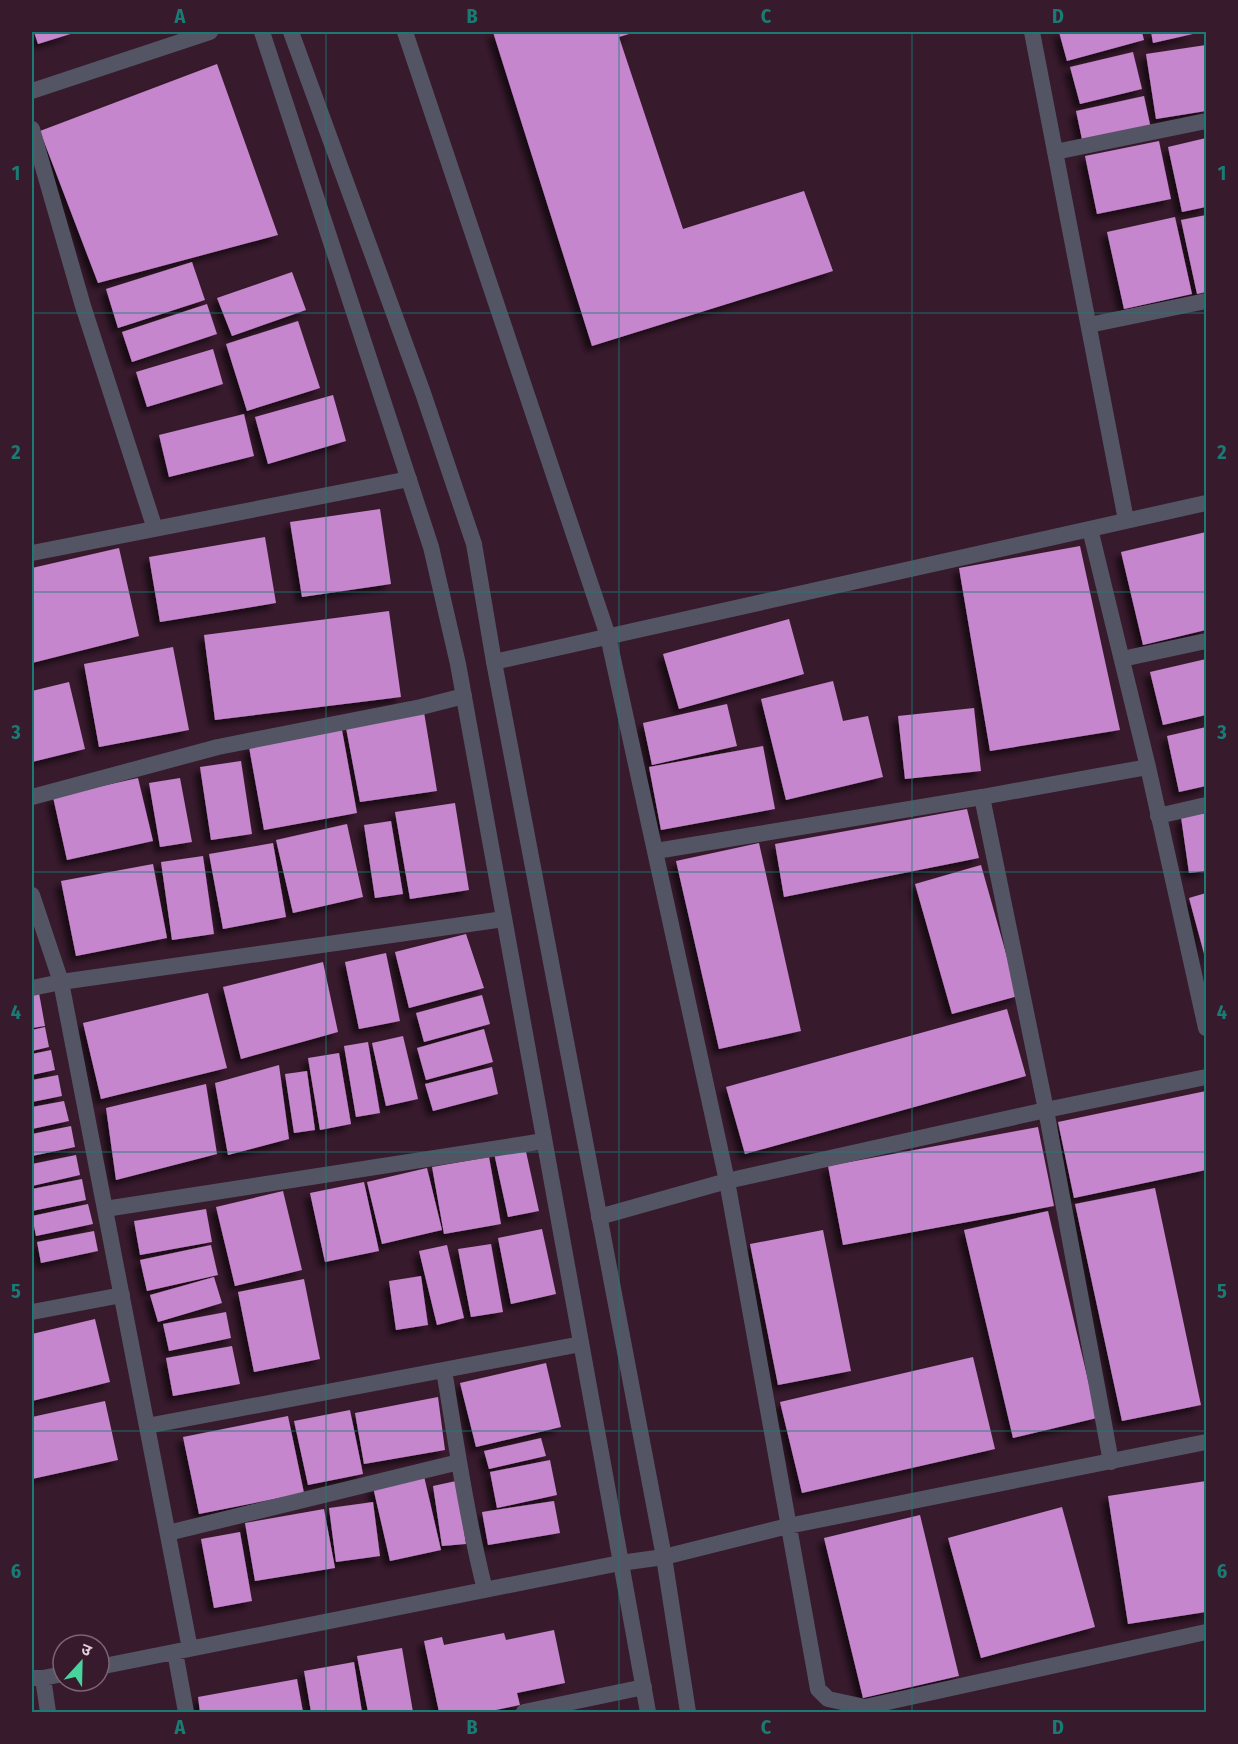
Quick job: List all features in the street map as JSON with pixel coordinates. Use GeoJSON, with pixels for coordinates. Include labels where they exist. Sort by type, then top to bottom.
{"type":"FeatureCollection","features":[{"type":"Feature","properties":{"kind":"street"},"geometry":{"type":"LineString","coordinates":[[32,91],[210,32]]}},
{"type":"Feature","properties":{"kind":"street"},"geometry":{"type":"LineString","coordinates":[[262,32],[431,547],[464,696],[648,1713]]}},
{"type":"Feature","properties":{"kind":"street"},"geometry":{"type":"LineString","coordinates":[[291,32],[419,382],[474,544],[494,662],[664,1557],[688,1713]]}},
{"type":"Feature","properties":{"kind":"street"},"geometry":{"type":"LineString","coordinates":[[405,32],[608,636],[727,1181],[818,1689],[828,1699],[865,1707],[1206,1632]]}},
{"type":"Feature","properties":{"kind":"street"},"geometry":{"type":"LineString","coordinates":[[1032,32],[1126,520]]}},
{"type":"Feature","properties":{"kind":"street"},"geometry":{"type":"LineString","coordinates":[[1055,152],[1206,121]]}},
{"type":"Feature","properties":{"kind":"street"},"geometry":{"type":"LineString","coordinates":[[32,129],[83,306],[155,529]]}},
{"type":"Feature","properties":{"kind":"street"},"geometry":{"type":"LineString","coordinates":[[1089,325],[1206,301]]}},
{"type":"Feature","properties":{"kind":"street"},"geometry":{"type":"LineString","coordinates":[[32,553],[409,479]]}},
{"type":"Feature","properties":{"kind":"street"},"geometry":{"type":"LineString","coordinates":[[494,662],[1206,502]]}},
{"type":"Feature","properties":{"kind":"street"},"geometry":{"type":"LineString","coordinates":[[1090,529],[1148,767],[1206,1028]]}},
{"type":"Feature","properties":{"kind":"street"},"geometry":{"type":"LineString","coordinates":[[1122,659],[1206,641]]}},
{"type":"Feature","properties":{"kind":"street"},"geometry":{"type":"LineString","coordinates":[[32,797],[218,747],[421,707],[464,696]]}},
{"type":"Feature","properties":{"kind":"street"},"geometry":{"type":"LineString","coordinates":[[656,851],[1148,767]]}},
{"type":"Feature","properties":{"kind":"street"},"geometry":{"type":"LineString","coordinates":[[982,797],[1046,1110],[1111,1462]]}},
{"type":"Feature","properties":{"kind":"street"},"geometry":{"type":"LineString","coordinates":[[1158,816],[1206,805]]}},
{"type":"Feature","properties":{"kind":"street"},"geometry":{"type":"LineString","coordinates":[[32,895],[61,982],[168,1533],[183,1651],[186,1713]]}},
{"type":"Feature","properties":{"kind":"street"},"geometry":{"type":"LineString","coordinates":[[32,988],[504,919]]}},
{"type":"Feature","properties":{"kind":"street"},"geometry":{"type":"LineString","coordinates":[[599,1216],[727,1181],[1206,1077]]}},
{"type":"Feature","properties":{"kind":"street"},"geometry":{"type":"LineString","coordinates":[[105,1209],[544,1141]]}},
{"type":"Feature","properties":{"kind":"street"},"geometry":{"type":"LineString","coordinates":[[32,1312],[122,1295]]}},
{"type":"Feature","properties":{"kind":"street"},"geometry":{"type":"LineString","coordinates":[[147,1426],[581,1344]]}},
{"type":"Feature","properties":{"kind":"street"},"geometry":{"type":"LineString","coordinates":[[444,1370],[459,1462],[485,1590]]}},
{"type":"Feature","properties":{"kind":"street"},"geometry":{"type":"LineString","coordinates":[[111,1665],[620,1563],[664,1557],[788,1526],[1206,1442]]}},
{"type":"Feature","properties":{"kind":"street"},"geometry":{"type":"LineString","coordinates":[[168,1533],[459,1462]]}},
{"type":"Feature","properties":{"kind":"street"},"geometry":{"type":"LineString","coordinates":[[37,1678],[48,1713]]}},
{"type":"Feature","properties":{"kind":"street"},"geometry":{"type":"LineString","coordinates":[[524,1713],[644,1687]]}},
{"type":"Feature","properties":{"kind":"building"},"geometry":{"type":"Polygon","coordinates":[[[34,32],[77,32],[38,44],[34,32]]]}},
{"type":"Feature","properties":{"kind":"building"},"geometry":{"type":"Polygon","coordinates":[[[493,32],[636,32],[619,37],[683,229],[804,191],[833,271],[592,346],[493,32]]]}},
{"type":"Feature","properties":{"kind":"building"},"geometry":{"type":"Polygon","coordinates":[[[1059,32],[1142,32],[1144,40],[1067,61],[1059,32]]]}},
{"type":"Feature","properties":{"kind":"building"},"geometry":{"type":"Polygon","coordinates":[[[1151,32],[1193,32],[1193,34],[1153,43],[1151,32]]]}},
{"type":"Feature","properties":{"kind":"building"},"geometry":{"type":"Polygon","coordinates":[[[1206,45],[1206,111],[1156,119],[1146,54],[1206,45]]]}},
{"type":"Feature","properties":{"kind":"building"},"geometry":{"type":"Polygon","coordinates":[[[1133,52],[1142,89],[1080,104],[1070,67],[1133,52]]]}},
{"type":"Feature","properties":{"kind":"building"},"geometry":{"type":"Polygon","coordinates":[[[217,64],[278,235],[98,283],[40,131],[217,64]]]}},
{"type":"Feature","properties":{"kind":"building"},"geometry":{"type":"Polygon","coordinates":[[[1144,96],[1151,129],[1083,144],[1076,111],[1144,96]]]}},
{"type":"Feature","properties":{"kind":"building"},"geometry":{"type":"Polygon","coordinates":[[[1206,138],[1206,207],[1182,212],[1168,147],[1206,138]]]}},
{"type":"Feature","properties":{"kind":"building"},"geometry":{"type":"Polygon","coordinates":[[[1159,141],[1171,199],[1097,214],[1085,156],[1159,141]]]}},
{"type":"Feature","properties":{"kind":"building"},"geometry":{"type":"Polygon","coordinates":[[[1206,215],[1206,292],[1197,294],[1181,220],[1206,215]]]}},
{"type":"Feature","properties":{"kind":"building"},"geometry":{"type":"Polygon","coordinates":[[[1175,217],[1192,294],[1124,309],[1107,232],[1175,217]]]}},
{"type":"Feature","properties":{"kind":"building"},"geometry":{"type":"Polygon","coordinates":[[[192,262],[205,300],[118,328],[106,289],[192,262]]]}},
{"type":"Feature","properties":{"kind":"building"},"geometry":{"type":"Polygon","coordinates":[[[292,272],[306,310],[232,336],[217,298],[292,272]]]}},
{"type":"Feature","properties":{"kind":"building"},"geometry":{"type":"Polygon","coordinates":[[[207,304],[217,334],[132,362],[122,332],[207,304]]]}},
{"type":"Feature","properties":{"kind":"building"},"geometry":{"type":"Polygon","coordinates":[[[298,321],[320,388],[247,411],[226,344],[298,321]]]}},
{"type":"Feature","properties":{"kind":"building"},"geometry":{"type":"Polygon","coordinates":[[[213,349],[223,384],[147,407],[136,372],[213,349]]]}},
{"type":"Feature","properties":{"kind":"building"},"geometry":{"type":"Polygon","coordinates":[[[333,395],[346,441],[268,464],[255,417],[333,395]]]}},
{"type":"Feature","properties":{"kind":"building"},"geometry":{"type":"Polygon","coordinates":[[[244,414],[254,456],[169,477],[159,435],[244,414]]]}},
{"type":"Feature","properties":{"kind":"building"},"geometry":{"type":"Polygon","coordinates":[[[380,509],[391,584],[302,597],[290,522],[380,509]]]}},
{"type":"Feature","properties":{"kind":"building"},"geometry":{"type":"Polygon","coordinates":[[[1206,532],[1206,630],[1143,645],[1121,552],[1206,532]]]}},
{"type":"Feature","properties":{"kind":"building"},"geometry":{"type":"Polygon","coordinates":[[[265,537],[276,603],[160,622],[149,557],[265,537]]]}},
{"type":"Feature","properties":{"kind":"building"},"geometry":{"type":"Polygon","coordinates":[[[1080,546],[1120,730],[990,751],[959,568],[1080,546]]]}},
{"type":"Feature","properties":{"kind":"building"},"geometry":{"type":"Polygon","coordinates":[[[119,548],[139,636],[32,663],[32,568],[119,548]]]}},
{"type":"Feature","properties":{"kind":"building"},"geometry":{"type":"Polygon","coordinates":[[[389,611],[401,697],[215,720],[204,635],[389,611]]]}},
{"type":"Feature","properties":{"kind":"building"},"geometry":{"type":"Polygon","coordinates":[[[789,619],[804,674],[679,709],[663,654],[789,619]]]}},
{"type":"Feature","properties":{"kind":"building"},"geometry":{"type":"Polygon","coordinates":[[[173,647],[189,730],[99,747],[84,664],[173,647]]]}},
{"type":"Feature","properties":{"kind":"building"},"geometry":{"type":"Polygon","coordinates":[[[1206,659],[1206,715],[1163,725],[1150,672],[1206,659]]]}},
{"type":"Feature","properties":{"kind":"building"},"geometry":{"type":"Polygon","coordinates":[[[833,681],[843,721],[868,716],[883,777],[786,800],[761,699],[833,681]]]}},
{"type":"Feature","properties":{"kind":"building"},"geometry":{"type":"Polygon","coordinates":[[[69,682],[85,749],[32,762],[32,691],[69,682]]]}},
{"type":"Feature","properties":{"kind":"building"},"geometry":{"type":"Polygon","coordinates":[[[727,704],[737,746],[652,765],[643,723],[727,704]]]}},
{"type":"Feature","properties":{"kind":"building"},"geometry":{"type":"Polygon","coordinates":[[[974,708],[981,771],[905,779],[898,716],[974,708]]]}},
{"type":"Feature","properties":{"kind":"building"},"geometry":{"type":"Polygon","coordinates":[[[424,712],[437,791],[360,802],[346,728],[424,712]]]}},
{"type":"Feature","properties":{"kind":"building"},"geometry":{"type":"Polygon","coordinates":[[[1206,727],[1206,786],[1179,792],[1167,736],[1206,727]]]}},
{"type":"Feature","properties":{"kind":"building"},"geometry":{"type":"Polygon","coordinates":[[[342,730],[357,813],[264,830],[249,747],[342,730]]]}},
{"type":"Feature","properties":{"kind":"building"},"geometry":{"type":"Polygon","coordinates":[[[763,746],[775,809],[661,830],[649,767],[763,746]]]}},
{"type":"Feature","properties":{"kind":"building"},"geometry":{"type":"Polygon","coordinates":[[[241,761],[252,834],[211,840],[200,767],[241,761]]]}},
{"type":"Feature","properties":{"kind":"building"},"geometry":{"type":"Polygon","coordinates":[[[138,778],[153,841],[67,860],[53,797],[138,778]]]}},
{"type":"Feature","properties":{"kind":"building"},"geometry":{"type":"Polygon","coordinates":[[[180,778],[192,842],[160,847],[149,783],[180,778]]]}},
{"type":"Feature","properties":{"kind":"building"},"geometry":{"type":"Polygon","coordinates":[[[455,803],[469,890],[410,899],[395,812],[455,803]]]}},
{"type":"Feature","properties":{"kind":"building"},"geometry":{"type":"Polygon","coordinates":[[[967,809],[979,858],[784,897],[775,844],[967,809]]]}},
{"type":"Feature","properties":{"kind":"building"},"geometry":{"type":"Polygon","coordinates":[[[1206,813],[1206,871],[1189,873],[1181,817],[1206,813]]]}},
{"type":"Feature","properties":{"kind":"building"},"geometry":{"type":"Polygon","coordinates":[[[391,821],[403,894],[375,898],[364,825],[391,821]]]}},
{"type":"Feature","properties":{"kind":"building"},"geometry":{"type":"Polygon","coordinates":[[[347,824],[363,897],[293,913],[276,840],[347,824]]]}},
{"type":"Feature","properties":{"kind":"building"},"geometry":{"type":"Polygon","coordinates":[[[273,843],[286,917],[223,929],[209,854],[273,843]]]}},
{"type":"Feature","properties":{"kind":"building"},"geometry":{"type":"Polygon","coordinates":[[[759,843],[801,1031],[719,1049],[676,861],[759,843]]]}},
{"type":"Feature","properties":{"kind":"building"},"geometry":{"type":"Polygon","coordinates":[[[203,856],[214,934],[172,940],[161,862],[203,856]]]}},
{"type":"Feature","properties":{"kind":"building"},"geometry":{"type":"Polygon","coordinates":[[[153,864],[167,938],[76,956],[61,881],[153,864]]]}},
{"type":"Feature","properties":{"kind":"building"},"geometry":{"type":"Polygon","coordinates":[[[981,865],[1018,996],[952,1014],[915,884],[981,865]]]}},
{"type":"Feature","properties":{"kind":"building"},"geometry":{"type":"Polygon","coordinates":[[[1206,893],[1206,961],[1189,898],[1206,893]]]}},
{"type":"Feature","properties":{"kind":"building"},"geometry":{"type":"Polygon","coordinates":[[[466,934],[484,988],[409,1008],[395,952],[466,934]]]}},
{"type":"Feature","properties":{"kind":"building"},"geometry":{"type":"Polygon","coordinates":[[[386,953],[400,1021],[359,1029],[345,962],[386,953]]]}},
{"type":"Feature","properties":{"kind":"building"},"geometry":{"type":"Polygon","coordinates":[[[323,962],[338,1032],[241,1059],[223,987],[323,962]]]}},
{"type":"Feature","properties":{"kind":"building"},"geometry":{"type":"Polygon","coordinates":[[[39,993],[45,1026],[32,1028],[32,995],[39,993]]]}},
{"type":"Feature","properties":{"kind":"building"},"geometry":{"type":"Polygon","coordinates":[[[208,993],[227,1068],[101,1099],[83,1023],[208,993]]]}},
{"type":"Feature","properties":{"kind":"building"},"geometry":{"type":"Polygon","coordinates":[[[482,995],[490,1024],[424,1042],[416,1013],[482,995]]]}},
{"type":"Feature","properties":{"kind":"building"},"geometry":{"type":"Polygon","coordinates":[[[1007,1009],[1026,1076],[745,1154],[726,1087],[1007,1009]]]}},
{"type":"Feature","properties":{"kind":"building"},"geometry":{"type":"Polygon","coordinates":[[[45,1027],[49,1047],[32,1051],[32,1030],[45,1027]]]}},
{"type":"Feature","properties":{"kind":"building"},"geometry":{"type":"Polygon","coordinates":[[[484,1029],[493,1062],[426,1080],[417,1048],[484,1029]]]}},
{"type":"Feature","properties":{"kind":"building"},"geometry":{"type":"Polygon","coordinates":[[[403,1036],[418,1099],[386,1106],[372,1043],[403,1036]]]}},
{"type":"Feature","properties":{"kind":"building"},"geometry":{"type":"Polygon","coordinates":[[[368,1042],[380,1113],[356,1117],[344,1046],[368,1042]]]}},
{"type":"Feature","properties":{"kind":"building"},"geometry":{"type":"Polygon","coordinates":[[[51,1050],[55,1070],[32,1075],[32,1054],[51,1050]]]}},
{"type":"Feature","properties":{"kind":"building"},"geometry":{"type":"Polygon","coordinates":[[[339,1053],[351,1124],[320,1130],[308,1058],[339,1053]]]}},
{"type":"Feature","properties":{"kind":"building"},"geometry":{"type":"Polygon","coordinates":[[[279,1065],[289,1139],[228,1155],[215,1083],[279,1065]]]}},
{"type":"Feature","properties":{"kind":"building"},"geometry":{"type":"Polygon","coordinates":[[[492,1067],[498,1094],[433,1111],[425,1084],[492,1067]]]}},
{"type":"Feature","properties":{"kind":"building"},"geometry":{"type":"Polygon","coordinates":[[[307,1071],[315,1130],[294,1133],[285,1074],[307,1071]]]}},
{"type":"Feature","properties":{"kind":"building"},"geometry":{"type":"Polygon","coordinates":[[[58,1075],[62,1096],[32,1102],[32,1080],[58,1075]]]}},
{"type":"Feature","properties":{"kind":"building"},"geometry":{"type":"Polygon","coordinates":[[[206,1084],[217,1154],[116,1180],[106,1108],[206,1084]]]}},
{"type":"Feature","properties":{"kind":"building"},"geometry":{"type":"Polygon","coordinates":[[[1206,1091],[1206,1170],[1074,1198],[1058,1122],[1206,1091]]]}},
{"type":"Feature","properties":{"kind":"building"},"geometry":{"type":"Polygon","coordinates":[[[64,1101],[69,1121],[32,1129],[32,1107],[64,1101]]]}},
{"type":"Feature","properties":{"kind":"building"},"geometry":{"type":"Polygon","coordinates":[[[71,1126],[75,1147],[32,1156],[32,1134],[71,1126]]]}},
{"type":"Feature","properties":{"kind":"building"},"geometry":{"type":"Polygon","coordinates":[[[1038,1127],[1054,1206],[843,1245],[828,1166],[1038,1127]]]}},
{"type":"Feature","properties":{"kind":"building"},"geometry":{"type":"Polygon","coordinates":[[[525,1147],[539,1211],[508,1217],[494,1153],[525,1147]]]}},
{"type":"Feature","properties":{"kind":"building"},"geometry":{"type":"Polygon","coordinates":[[[76,1155],[80,1175],[32,1186],[32,1164],[76,1155]]]}},
{"type":"Feature","properties":{"kind":"building"},"geometry":{"type":"Polygon","coordinates":[[[489,1157],[501,1224],[444,1234],[432,1167],[489,1157]]]}},
{"type":"Feature","properties":{"kind":"building"},"geometry":{"type":"Polygon","coordinates":[[[427,1168],[442,1230],[382,1244],[367,1182],[427,1168]]]}},
{"type":"Feature","properties":{"kind":"building"},"geometry":{"type":"Polygon","coordinates":[[[82,1179],[86,1200],[32,1211],[32,1189],[82,1179]]]}},
{"type":"Feature","properties":{"kind":"building"},"geometry":{"type":"Polygon","coordinates":[[[364,1182],[379,1251],[325,1262],[310,1193],[364,1182]]]}},
{"type":"Feature","properties":{"kind":"building"},"geometry":{"type":"Polygon","coordinates":[[[1155,1188],[1201,1405],[1122,1421],[1075,1204],[1155,1188]]]}},
{"type":"Feature","properties":{"kind":"building"},"geometry":{"type":"Polygon","coordinates":[[[283,1191],[302,1270],[235,1286],[216,1207],[283,1191]]]}},
{"type":"Feature","properties":{"kind":"building"},"geometry":{"type":"Polygon","coordinates":[[[88,1204],[93,1224],[36,1236],[32,1216],[88,1204]]]}},
{"type":"Feature","properties":{"kind":"building"},"geometry":{"type":"Polygon","coordinates":[[[206,1209],[212,1242],[140,1255],[134,1221],[206,1209]]]}},
{"type":"Feature","properties":{"kind":"building"},"geometry":{"type":"Polygon","coordinates":[[[1048,1211],[1097,1418],[1013,1438],[964,1230],[1048,1211]]]}},
{"type":"Feature","properties":{"kind":"building"},"geometry":{"type":"Polygon","coordinates":[[[542,1229],[556,1294],[511,1304],[498,1238],[542,1229]]]}},
{"type":"Feature","properties":{"kind":"building"},"geometry":{"type":"Polygon","coordinates":[[[823,1230],[851,1371],[778,1385],[750,1244],[823,1230]]]}},
{"type":"Feature","properties":{"kind":"building"},"geometry":{"type":"Polygon","coordinates":[[[94,1231],[98,1251],[41,1263],[37,1242],[94,1231]]]}},
{"type":"Feature","properties":{"kind":"building"},"geometry":{"type":"Polygon","coordinates":[[[491,1244],[503,1312],[471,1317],[458,1249],[491,1244]]]}},
{"type":"Feature","properties":{"kind":"building"},"geometry":{"type":"Polygon","coordinates":[[[211,1245],[218,1275],[147,1291],[140,1260],[211,1245]]]}},
{"type":"Feature","properties":{"kind":"building"},"geometry":{"type":"Polygon","coordinates":[[[447,1245],[464,1318],[437,1325],[419,1251],[447,1245]]]}},
{"type":"Feature","properties":{"kind":"building"},"geometry":{"type":"Polygon","coordinates":[[[421,1276],[428,1325],[396,1330],[389,1281],[421,1276]]]}},
{"type":"Feature","properties":{"kind":"building"},"geometry":{"type":"Polygon","coordinates":[[[214,1277],[222,1303],[158,1322],[150,1295],[214,1277]]]}},
{"type":"Feature","properties":{"kind":"building"},"geometry":{"type":"Polygon","coordinates":[[[304,1279],[320,1359],[254,1372],[238,1292],[304,1279]]]}},
{"type":"Feature","properties":{"kind":"building"},"geometry":{"type":"Polygon","coordinates":[[[226,1312],[231,1338],[169,1351],[163,1324],[226,1312]]]}},
{"type":"Feature","properties":{"kind":"building"},"geometry":{"type":"Polygon","coordinates":[[[95,1319],[110,1382],[32,1401],[32,1334],[95,1319]]]}},
{"type":"Feature","properties":{"kind":"building"},"geometry":{"type":"Polygon","coordinates":[[[232,1346],[240,1384],[173,1396],[166,1358],[232,1346]]]}},
{"type":"Feature","properties":{"kind":"building"},"geometry":{"type":"Polygon","coordinates":[[[973,1357],[995,1449],[802,1493],[780,1402],[973,1357]]]}},
{"type":"Feature","properties":{"kind":"building"},"geometry":{"type":"Polygon","coordinates":[[[546,1363],[561,1427],[476,1447],[460,1383],[546,1363]]]}},
{"type":"Feature","properties":{"kind":"building"},"geometry":{"type":"Polygon","coordinates":[[[438,1397],[445,1450],[364,1464],[355,1413],[438,1397]]]}},
{"type":"Feature","properties":{"kind":"building"},"geometry":{"type":"Polygon","coordinates":[[[105,1401],[118,1460],[32,1479],[32,1417],[105,1401]]]}},
{"type":"Feature","properties":{"kind":"building"},"geometry":{"type":"Polygon","coordinates":[[[350,1410],[363,1474],[308,1485],[294,1421],[350,1410]]]}},
{"type":"Feature","properties":{"kind":"building"},"geometry":{"type":"Polygon","coordinates":[[[288,1416],[304,1493],[199,1514],[183,1437],[288,1416]]]}},
{"type":"Feature","properties":{"kind":"building"},"geometry":{"type":"Polygon","coordinates":[[[541,1438],[546,1456],[489,1469],[484,1451],[541,1438]]]}},
{"type":"Feature","properties":{"kind":"building"},"geometry":{"type":"Polygon","coordinates":[[[550,1460],[557,1495],[497,1508],[490,1472],[550,1460]]]}},
{"type":"Feature","properties":{"kind":"building"},"geometry":{"type":"Polygon","coordinates":[[[424,1476],[441,1550],[390,1561],[373,1487],[424,1476]]]}},
{"type":"Feature","properties":{"kind":"building"},"geometry":{"type":"Polygon","coordinates":[[[456,1481],[466,1544],[442,1546],[433,1486],[456,1481]]]}},
{"type":"Feature","properties":{"kind":"building"},"geometry":{"type":"Polygon","coordinates":[[[1206,1481],[1206,1612],[1128,1624],[1108,1496],[1206,1481]]]}},
{"type":"Feature","properties":{"kind":"building"},"geometry":{"type":"Polygon","coordinates":[[[554,1501],[560,1533],[488,1545],[482,1512],[554,1501]]]}},
{"type":"Feature","properties":{"kind":"building"},"geometry":{"type":"Polygon","coordinates":[[[373,1502],[380,1556],[336,1562],[329,1508],[373,1502]]]}},
{"type":"Feature","properties":{"kind":"building"},"geometry":{"type":"Polygon","coordinates":[[[1062,1507],[1095,1627],[981,1658],[948,1538],[1062,1507]]]}},
{"type":"Feature","properties":{"kind":"building"},"geometry":{"type":"Polygon","coordinates":[[[324,1509],[335,1568],[255,1581],[245,1523],[324,1509]]]}},
{"type":"Feature","properties":{"kind":"building"},"geometry":{"type":"Polygon","coordinates":[[[920,1515],[959,1676],[863,1698],[824,1538],[920,1515]]]}},
{"type":"Feature","properties":{"kind":"building"},"geometry":{"type":"Polygon","coordinates":[[[240,1532],[252,1601],[214,1608],[201,1539],[240,1532]]]}},
{"type":"Feature","properties":{"kind":"building"},"geometry":{"type":"Polygon","coordinates":[[[554,1630],[565,1683],[517,1693],[520,1705],[486,1712],[439,1712],[424,1641],[442,1637],[444,1645],[504,1633],[506,1640],[554,1630]]]}},
{"type":"Feature","properties":{"kind":"building"},"geometry":{"type":"Polygon","coordinates":[[[402,1648],[413,1712],[368,1712],[357,1656],[402,1648]]]}},
{"type":"Feature","properties":{"kind":"building"},"geometry":{"type":"Polygon","coordinates":[[[354,1662],[362,1712],[311,1712],[304,1671],[354,1662]]]}},
{"type":"Feature","properties":{"kind":"building"},"geometry":{"type":"Polygon","coordinates":[[[297,1679],[303,1712],[200,1712],[198,1697],[297,1679]]]}}]}
